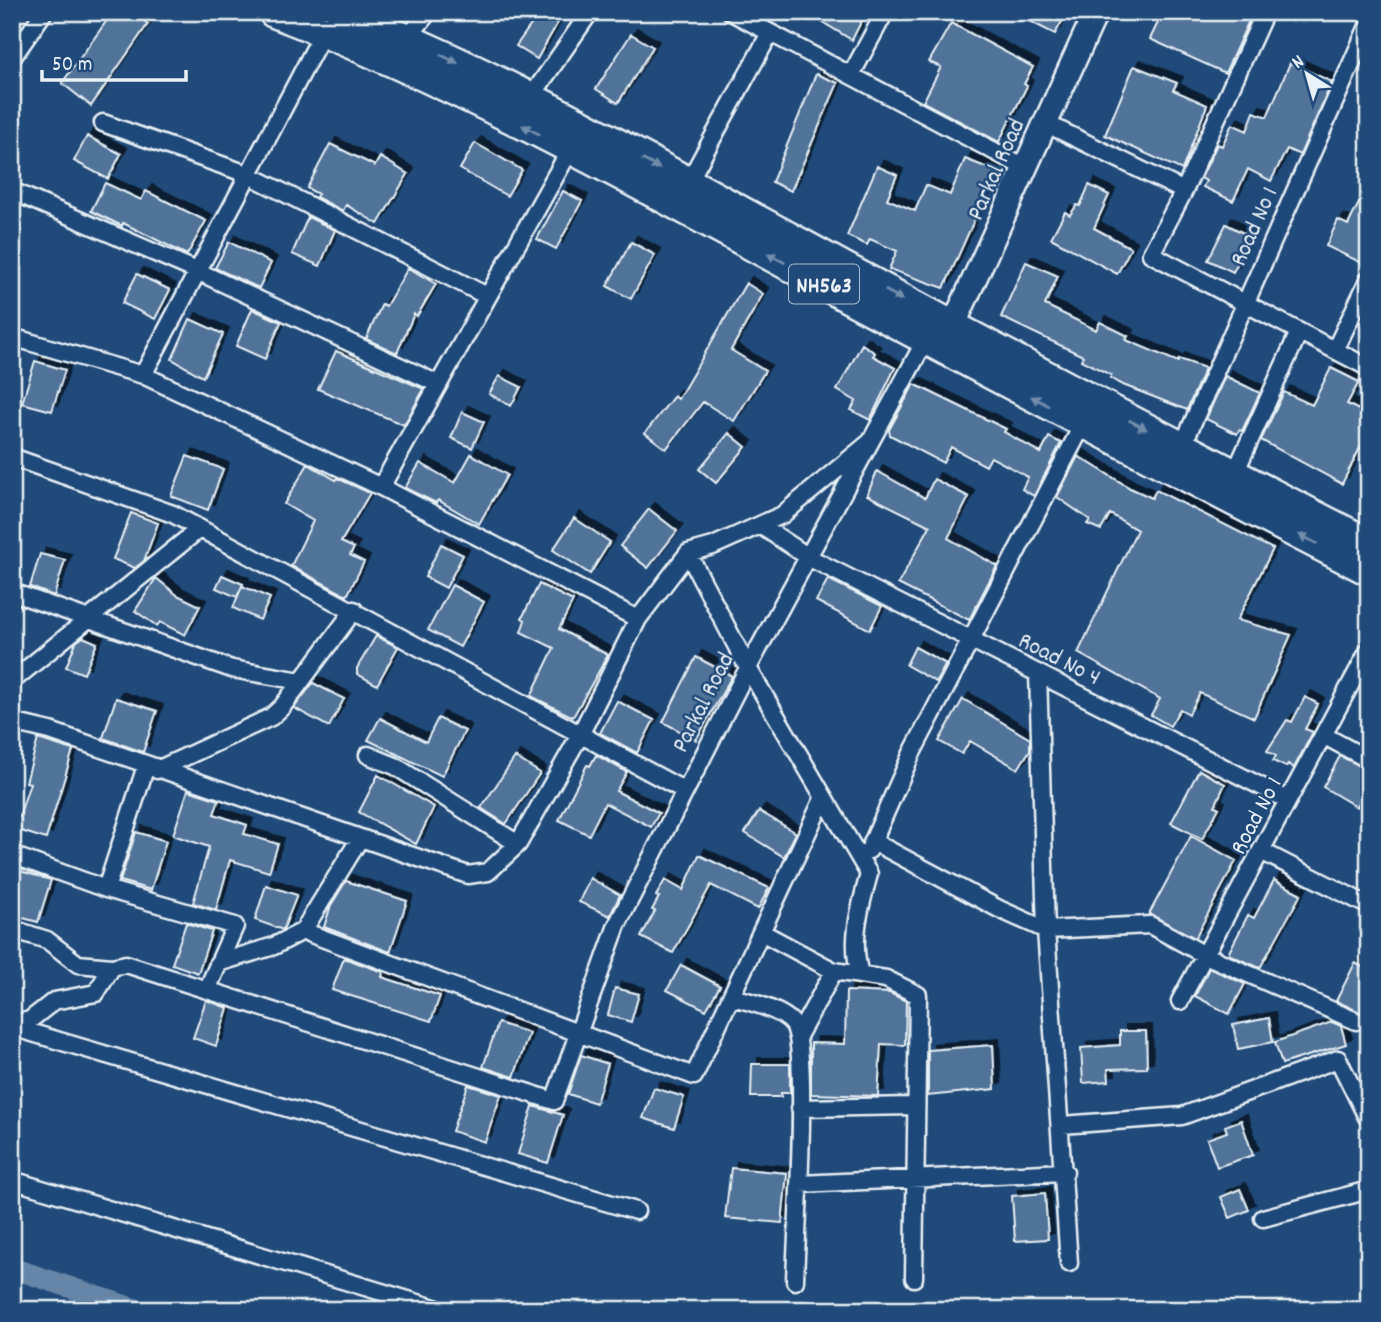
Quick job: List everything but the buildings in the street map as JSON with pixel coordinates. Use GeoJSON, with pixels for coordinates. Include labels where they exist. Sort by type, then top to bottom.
{"type":"FeatureCollection","features":[{"type":"Feature","properties":{"kind":"highway","name":"NH563"},"geometry":{"type":"LineString","coordinates":[[274,12],[408,38],[688,183],[1083,424],[1369,570]]}},
{"type":"Feature","properties":{"kind":"highway","name":"NH563"},"geometry":{"type":"LineString","coordinates":[[333,22],[397,61],[940,338],[1181,449],[1369,544]]}},
{"type":"Feature","properties":{"kind":"street"},"geometry":{"type":"LineString","coordinates":[[12,58],[44,12]]}},
{"type":"Feature","properties":{"kind":"street"},"geometry":{"type":"LineString","coordinates":[[408,38],[428,12]]}},
{"type":"Feature","properties":{"kind":"street"},"geometry":{"type":"LineString","coordinates":[[529,100],[590,12]]}},
{"type":"Feature","properties":{"kind":"street"},"geometry":{"type":"LineString","coordinates":[[731,12],[1024,167]]}},
{"type":"Feature","properties":{"kind":"street"},"geometry":{"type":"LineString","coordinates":[[851,75],[885,12]]}},
{"type":"Feature","properties":{"kind":"street","name":"Parkal Road"},"geometry":{"type":"LineString","coordinates":[[206,990],[554,1101],[617,925],[748,668],[875,438],[940,338],[1096,12]]}},
{"type":"Feature","properties":{"kind":"street"},"geometry":{"type":"LineString","coordinates":[[1265,12],[1184,191],[1151,254],[1369,368]]}},
{"type":"Feature","properties":{"kind":"street"},"geometry":{"type":"LineString","coordinates":[[143,375],[247,174],[333,22]]}},
{"type":"Feature","properties":{"kind":"street","name":"Road No 1"},"geometry":{"type":"LineString","coordinates":[[1181,449],[1369,23]]}},
{"type":"Feature","properties":{"kind":"street"},"geometry":{"type":"LineString","coordinates":[[688,183],[770,33]]}},
{"type":"Feature","properties":{"kind":"street"},"geometry":{"type":"LineString","coordinates":[[103,123],[247,174],[487,296]]}},
{"type":"Feature","properties":{"kind":"street"},"geometry":{"type":"LineString","coordinates":[[1045,123],[1184,191]]}},
{"type":"Feature","properties":{"kind":"street"},"geometry":{"type":"LineString","coordinates":[[382,486],[570,150]]}},
{"type":"Feature","properties":{"kind":"street"},"geometry":{"type":"LineString","coordinates":[[12,191],[197,271],[438,384]]}},
{"type":"Feature","properties":{"kind":"street"},"geometry":{"type":"LineString","coordinates":[[1335,350],[1369,279]]}},
{"type":"Feature","properties":{"kind":"street"},"geometry":{"type":"LineString","coordinates":[[1234,475],[1299,332]]}},
{"type":"Feature","properties":{"kind":"street"},"geometry":{"type":"LineString","coordinates":[[12,337],[143,375],[382,486],[638,619]]}},
{"type":"Feature","properties":{"kind":"street"},"geometry":{"type":"LineString","coordinates":[[862,863],[874,842],[912,752],[1083,424]]}},
{"type":"Feature","properties":{"kind":"street"},"geometry":{"type":"LineString","coordinates":[[12,722],[50,731],[359,840],[467,875],[488,872],[518,844],[580,735],[638,619],[688,553],[713,546],[782,515],[875,438]]}},
{"type":"Feature","properties":{"kind":"street"},"geometry":{"type":"LineString","coordinates":[[12,457],[173,514],[198,530],[354,610],[685,791]]}},
{"type":"Feature","properties":{"kind":"street","name":"Road No 4"},"geometry":{"type":"LineString","coordinates":[[760,525],[810,558],[1289,800]]}},
{"type":"Feature","properties":{"kind":"street"},"geometry":{"type":"LineString","coordinates":[[12,681],[198,530]]}},
{"type":"Feature","properties":{"kind":"street"},"geometry":{"type":"LineString","coordinates":[[688,553],[748,668],[869,874],[859,913],[855,956],[860,974]]}},
{"type":"Feature","properties":{"kind":"street"},"geometry":{"type":"LineString","coordinates":[[12,592],[87,621],[232,668],[301,681]]}},
{"type":"Feature","properties":{"kind":"street"},"geometry":{"type":"LineString","coordinates":[[106,889],[152,768],[271,717],[282,707],[354,610]]}},
{"type":"Feature","properties":{"kind":"street","name":"Road No 1"},"geometry":{"type":"LineString","coordinates":[[1180,1001],[1369,650]]}},
{"type":"Feature","properties":{"kind":"street"},"geometry":{"type":"LineString","coordinates":[[1038,673],[1046,930],[1062,1125],[1069,1263]]}},
{"type":"Feature","properties":{"kind":"street"},"geometry":{"type":"LineString","coordinates":[[1323,735],[1369,760]]}},
{"type":"Feature","properties":{"kind":"street"},"geometry":{"type":"LineString","coordinates":[[368,755],[395,766],[518,844]]}},
{"type":"Feature","properties":{"kind":"street"},"geometry":{"type":"LineString","coordinates":[[303,931],[694,1076],[763,933],[823,799]]}},
{"type":"Feature","properties":{"kind":"street"},"geometry":{"type":"LineString","coordinates":[[218,963],[274,946],[303,931],[359,840]]}},
{"type":"Feature","properties":{"kind":"street"},"geometry":{"type":"LineString","coordinates":[[874,842],[999,909],[1046,930],[1150,926],[1205,955],[1356,1021]]}},
{"type":"Feature","properties":{"kind":"street"},"geometry":{"type":"LineString","coordinates":[[1261,851],[1369,906]]}},
{"type":"Feature","properties":{"kind":"street"},"geometry":{"type":"LineString","coordinates":[[12,855],[106,889],[234,926],[206,990],[126,964],[112,967],[78,964],[47,940],[12,929]]}},
{"type":"Feature","properties":{"kind":"street"},"geometry":{"type":"LineString","coordinates":[[763,933],[834,971],[886,979],[918,995],[915,1278]]}},
{"type":"Feature","properties":{"kind":"street"},"geometry":{"type":"LineString","coordinates":[[12,1026],[30,1020],[54,1001],[96,993],[112,967]]}},
{"type":"Feature","properties":{"kind":"street"},"geometry":{"type":"LineString","coordinates":[[798,1036],[834,971]]}},
{"type":"Feature","properties":{"kind":"street"},"geometry":{"type":"LineString","coordinates":[[732,997],[758,1002],[793,1023],[798,1036],[800,1108],[795,1281]]}},
{"type":"Feature","properties":{"kind":"street"},"geometry":{"type":"LineString","coordinates":[[12,1026],[636,1211]]}},
{"type":"Feature","properties":{"kind":"street"},"geometry":{"type":"LineString","coordinates":[[1062,1125],[1182,1116],[1338,1059],[1368,1118]]}},
{"type":"Feature","properties":{"kind":"street"},"geometry":{"type":"LineString","coordinates":[[800,1108],[916,1106]]}},
{"type":"Feature","properties":{"kind":"street"},"geometry":{"type":"LineString","coordinates":[[799,1184],[1065,1172]]}},
{"type":"Feature","properties":{"kind":"street"},"geometry":{"type":"LineString","coordinates":[[12,1180],[441,1310]]}},
{"type":"Feature","properties":{"kind":"street"},"geometry":{"type":"LineString","coordinates":[[1264,1218],[1369,1191]]}},
{"type":"Feature","properties":{"kind":"waterway"},"geometry":{"type":"LineString","coordinates":[[12,1268],[138,1310]]}}]}
